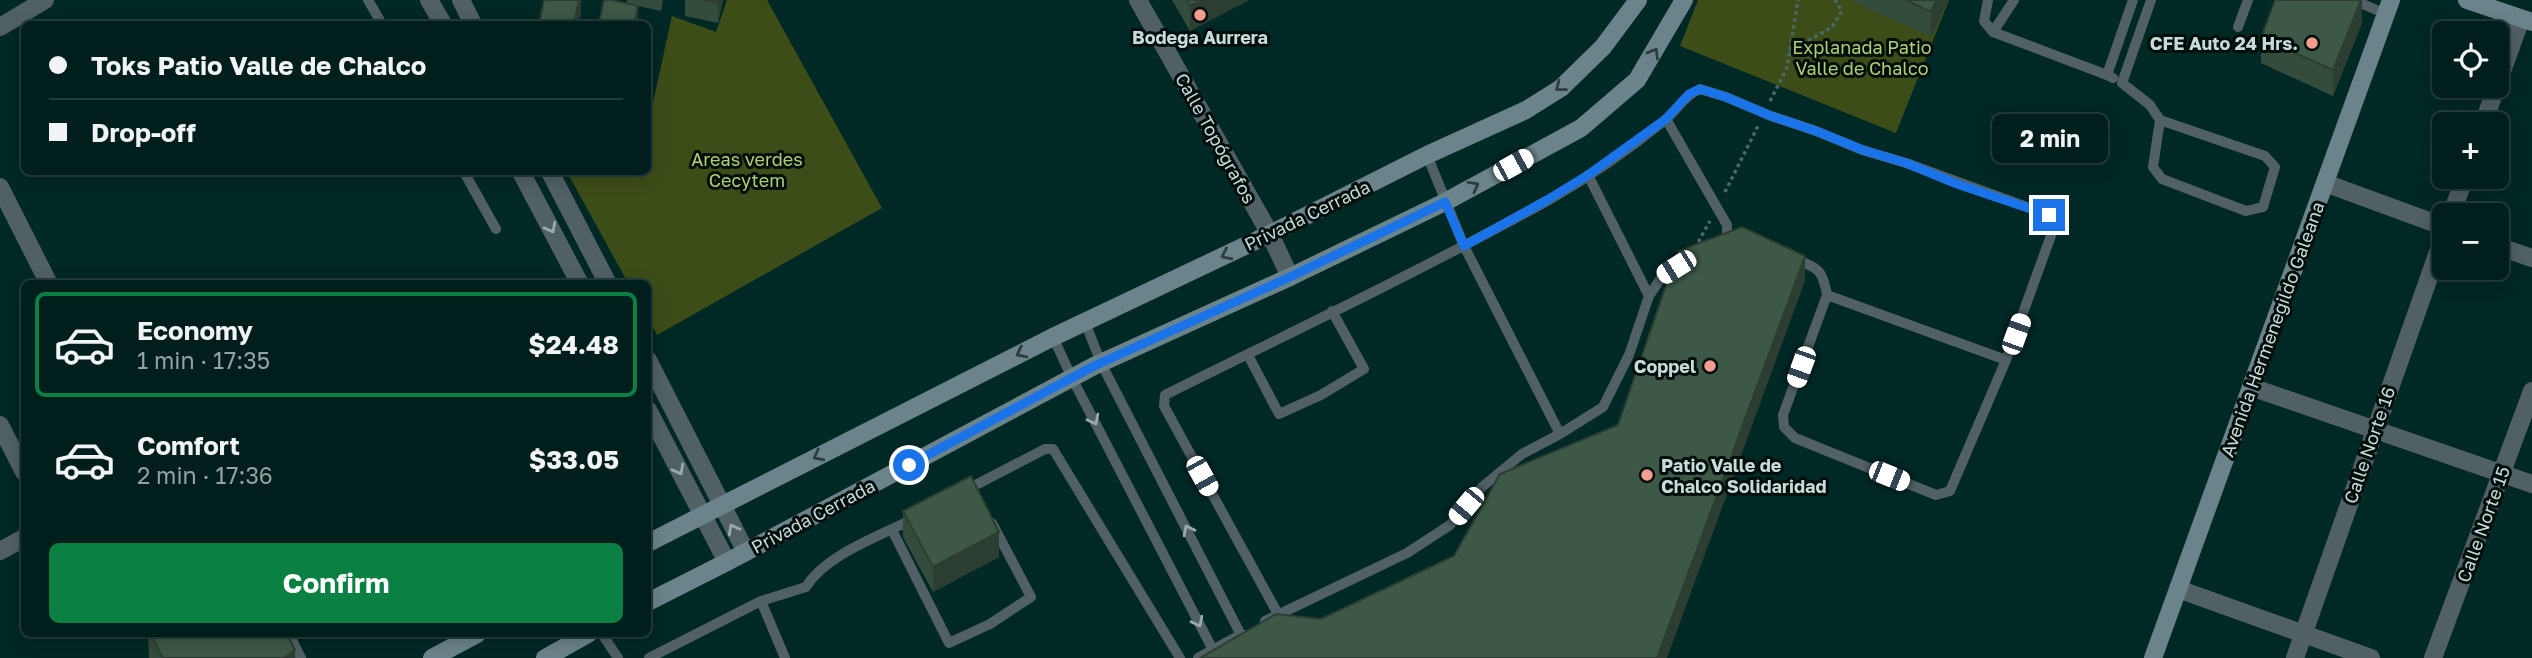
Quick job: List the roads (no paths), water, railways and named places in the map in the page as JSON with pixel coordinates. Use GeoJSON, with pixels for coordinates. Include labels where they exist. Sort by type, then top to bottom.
{"type":"FeatureCollection","features":[{"type":"Feature","properties":{"kind":"street"},"geometry":{"type":"LineString","coordinates":[[0,27],[46,0]]}},
{"type":"Feature","properties":{"kind":"street"},"geometry":{"type":"LineString","coordinates":[[429,0],[441,21]]}},
{"type":"Feature","properties":{"kind":"street"},"geometry":{"type":"LineString","coordinates":[[461,0],[472,21]]}},
{"type":"Feature","properties":{"kind":"street","name":"Calle Topógrafos"},"geometry":{"type":"LineString","coordinates":[[1138,0],[1270,234],[1290,277]]}},
{"type":"Feature","properties":{"kind":"street","name":"Privada Cerrada"},"geometry":{"type":"LineString","coordinates":[[651,539],[1053,337],[1270,234],[1427,155],[1526,110],[1561,88],[1603,47],[1638,0]]}},
{"type":"Feature","properties":{"kind":"street","name":"Privada Cerrada"},"geometry":{"type":"LineString","coordinates":[[651,600],[1101,363],[1290,277],[1445,202],[1581,128],[1637,80],[1684,0]]}},
{"type":"Feature","properties":{"kind":"street"},"geometry":{"type":"LineString","coordinates":[[2467,0],[2527,21],[2488,112]]}},
{"type":"Feature","properties":{"kind":"street","name":"Avenida Hermenegildo Galeana"},"geometry":{"type":"LineString","coordinates":[[2153,658],[2388,7]]}},
{"type":"Feature","properties":{"kind":"street"},"geometry":{"type":"LineString","coordinates":[[528,175],[578,280]]}},
{"type":"Feature","properties":{"kind":"street"},"geometry":{"type":"LineString","coordinates":[[552,175],[606,280]]}},
{"type":"Feature","properties":{"kind":"street"},"geometry":{"type":"LineString","coordinates":[[2325,183],[2432,224]]}},
{"type":"Feature","properties":{"kind":"street"},"geometry":{"type":"LineString","coordinates":[[0,187],[47,280]]}},
{"type":"Feature","properties":{"kind":"street"},"geometry":{"type":"LineString","coordinates":[[2509,250],[2532,258]]}},
{"type":"Feature","properties":{"kind":"street","name":"Calle Norte 16"},"geometry":{"type":"LineString","coordinates":[[2295,658],[2432,265]]}},
{"type":"Feature","properties":{"kind":"street"},"geometry":{"type":"LineString","coordinates":[[651,366],[746,552]]}},
{"type":"Feature","properties":{"kind":"street"},"geometry":{"type":"LineString","coordinates":[[2251,387],[2532,484]]}},
{"type":"Feature","properties":{"kind":"street","name":"Calle Norte 15"},"geometry":{"type":"LineString","coordinates":[[2433,658],[2532,391]]}},
{"type":"Feature","properties":{"kind":"street"},"geometry":{"type":"LineString","coordinates":[[651,416],[727,562]]}},
{"type":"Feature","properties":{"kind":"street"},"geometry":{"type":"LineString","coordinates":[[1,427],[21,466]]}},
{"type":"Feature","properties":{"kind":"street"},"geometry":{"type":"LineString","coordinates":[[0,551],[21,540]]}},
{"type":"Feature","properties":{"kind":"street"},"geometry":{"type":"LineString","coordinates":[[2178,589],[2371,658]]}},
{"type":"Feature","properties":{"kind":"street"},"geometry":{"type":"LineString","coordinates":[[432,658],[471,637]]}},
{"type":"Feature","properties":{"kind":"street"},"geometry":{"type":"LineString","coordinates":[[545,658],[583,637]]}},
{"type":"Feature","properties":{"kind":"lane"},"geometry":{"type":"LineString","coordinates":[[368,0],[380,21]]}},
{"type":"Feature","properties":{"kind":"lane"},"geometry":{"type":"LineString","coordinates":[[1988,0],[1983,21],[1993,32],[2107,75],[2122,83],[2150,106],[2160,120],[2265,156],[2275,167],[2263,207],[2246,211],[2162,179],[2153,167],[2160,120]]}},
{"type":"Feature","properties":{"kind":"lane"},"geometry":{"type":"LineString","coordinates":[[1993,32],[2014,0]]}},
{"type":"Feature","properties":{"kind":"lane"},"geometry":{"type":"LineString","coordinates":[[2122,83],[2151,0]]}},
{"type":"Feature","properties":{"kind":"lane"},"geometry":{"type":"LineString","coordinates":[[2238,27],[2248,0]]}},
{"type":"Feature","properties":{"kind":"lane"},"geometry":{"type":"LineString","coordinates":[[2353,0],[2388,7]]}},
{"type":"Feature","properties":{"kind":"lane"},"geometry":{"type":"LineString","coordinates":[[2107,75],[2131,5],[2146,14]]}},
{"type":"Feature","properties":{"kind":"lane"},"geometry":{"type":"LineString","coordinates":[[1278,614],[1164,406],[1164,395],[1464,246],[1547,200],[1588,175],[1666,119],[1689,94],[1700,89],[2049,215],[2053,230],[2006,360],[1950,491],[1936,495],[1795,438],[1784,427],[1783,415],[1827,295],[1824,277],[1819,269],[1786,256]]}},
{"type":"Feature","properties":{"kind":"lane"},"geometry":{"type":"LineString","coordinates":[[1666,119],[1727,225],[1722,239],[1739,240]]}},
{"type":"Feature","properties":{"kind":"lane"},"geometry":{"type":"LineString","coordinates":[[1427,155],[1464,246],[1560,434]]}},
{"type":"Feature","properties":{"kind":"lane"},"geometry":{"type":"LineString","coordinates":[[466,175],[496,229]]}},
{"type":"Feature","properties":{"kind":"lane"},"geometry":{"type":"LineString","coordinates":[[1588,175],[1649,296]]}},
{"type":"Feature","properties":{"kind":"lane"},"geometry":{"type":"LineString","coordinates":[[1198,658],[1278,614],[1407,553],[1450,525],[1482,486],[1522,454],[1603,407],[1629,355],[1649,296],[1663,275],[1689,259]]}},
{"type":"Feature","properties":{"kind":"lane"},"geometry":{"type":"LineString","coordinates":[[1827,295],[2006,360]]}},
{"type":"Feature","properties":{"kind":"lane"},"geometry":{"type":"LineString","coordinates":[[1248,355],[1279,414],[1321,395],[1364,369],[1332,311]]}},
{"type":"Feature","properties":{"kind":"lane"},"geometry":{"type":"LineString","coordinates":[[1085,322],[1101,363],[1241,635]]}},
{"type":"Feature","properties":{"kind":"lane"},"geometry":{"type":"LineString","coordinates":[[1053,337],[1213,650]]}},
{"type":"Feature","properties":{"kind":"lane"},"geometry":{"type":"LineString","coordinates":[[950,498],[1045,449],[1053,449],[1180,658]]}},
{"type":"Feature","properties":{"kind":"lane"},"geometry":{"type":"LineString","coordinates":[[973,486],[979,498]]}},
{"type":"Feature","properties":{"kind":"lane"},"geometry":{"type":"LineString","coordinates":[[649,658],[671,654],[761,601],[806,587],[814,574],[845,553],[927,511]]}},
{"type":"Feature","properties":{"kind":"lane"},"geometry":{"type":"LineString","coordinates":[[892,530],[949,643],[989,624],[1031,597],[986,511]]}},
{"type":"Feature","properties":{"kind":"lane"},"geometry":{"type":"LineString","coordinates":[[761,601],[785,658]]}},
{"type":"Feature","properties":{"kind":"lane"},"geometry":{"type":"LineString","coordinates":[[290,637],[301,658]]}},
{"type":"Feature","properties":{"kind":"lane"},"geometry":{"type":"LineString","coordinates":[[604,637],[618,658]]}},
{"type":"Feature","properties":{"kind":"place","name":"Bodega Aurrera"},"geometry":{"type":"Point","coordinates":[1200,15]}},
{"type":"Feature","properties":{"kind":"place","name":"CFE Auto 24 Hrs."},"geometry":{"type":"Point","coordinates":[2312,43]}},
{"type":"Feature","properties":{"kind":"place","name":"Coppel"},"geometry":{"type":"Point","coordinates":[1710,366]}},
{"type":"Feature","properties":{"kind":"place","name":"Patio Valle de Chalco Solidaridad"},"geometry":{"type":"Point","coordinates":[1647,475]}},
{"type":"Feature","properties":{"kind":"park label","name":"Explanada Patio Valle de Chalco"},"geometry":{"type":"Point","coordinates":[1862,57]}},
{"type":"Feature","properties":{"kind":"park label","name":"Areas verdes Cecytem"},"geometry":{"type":"Point","coordinates":[747,169]}}]}
